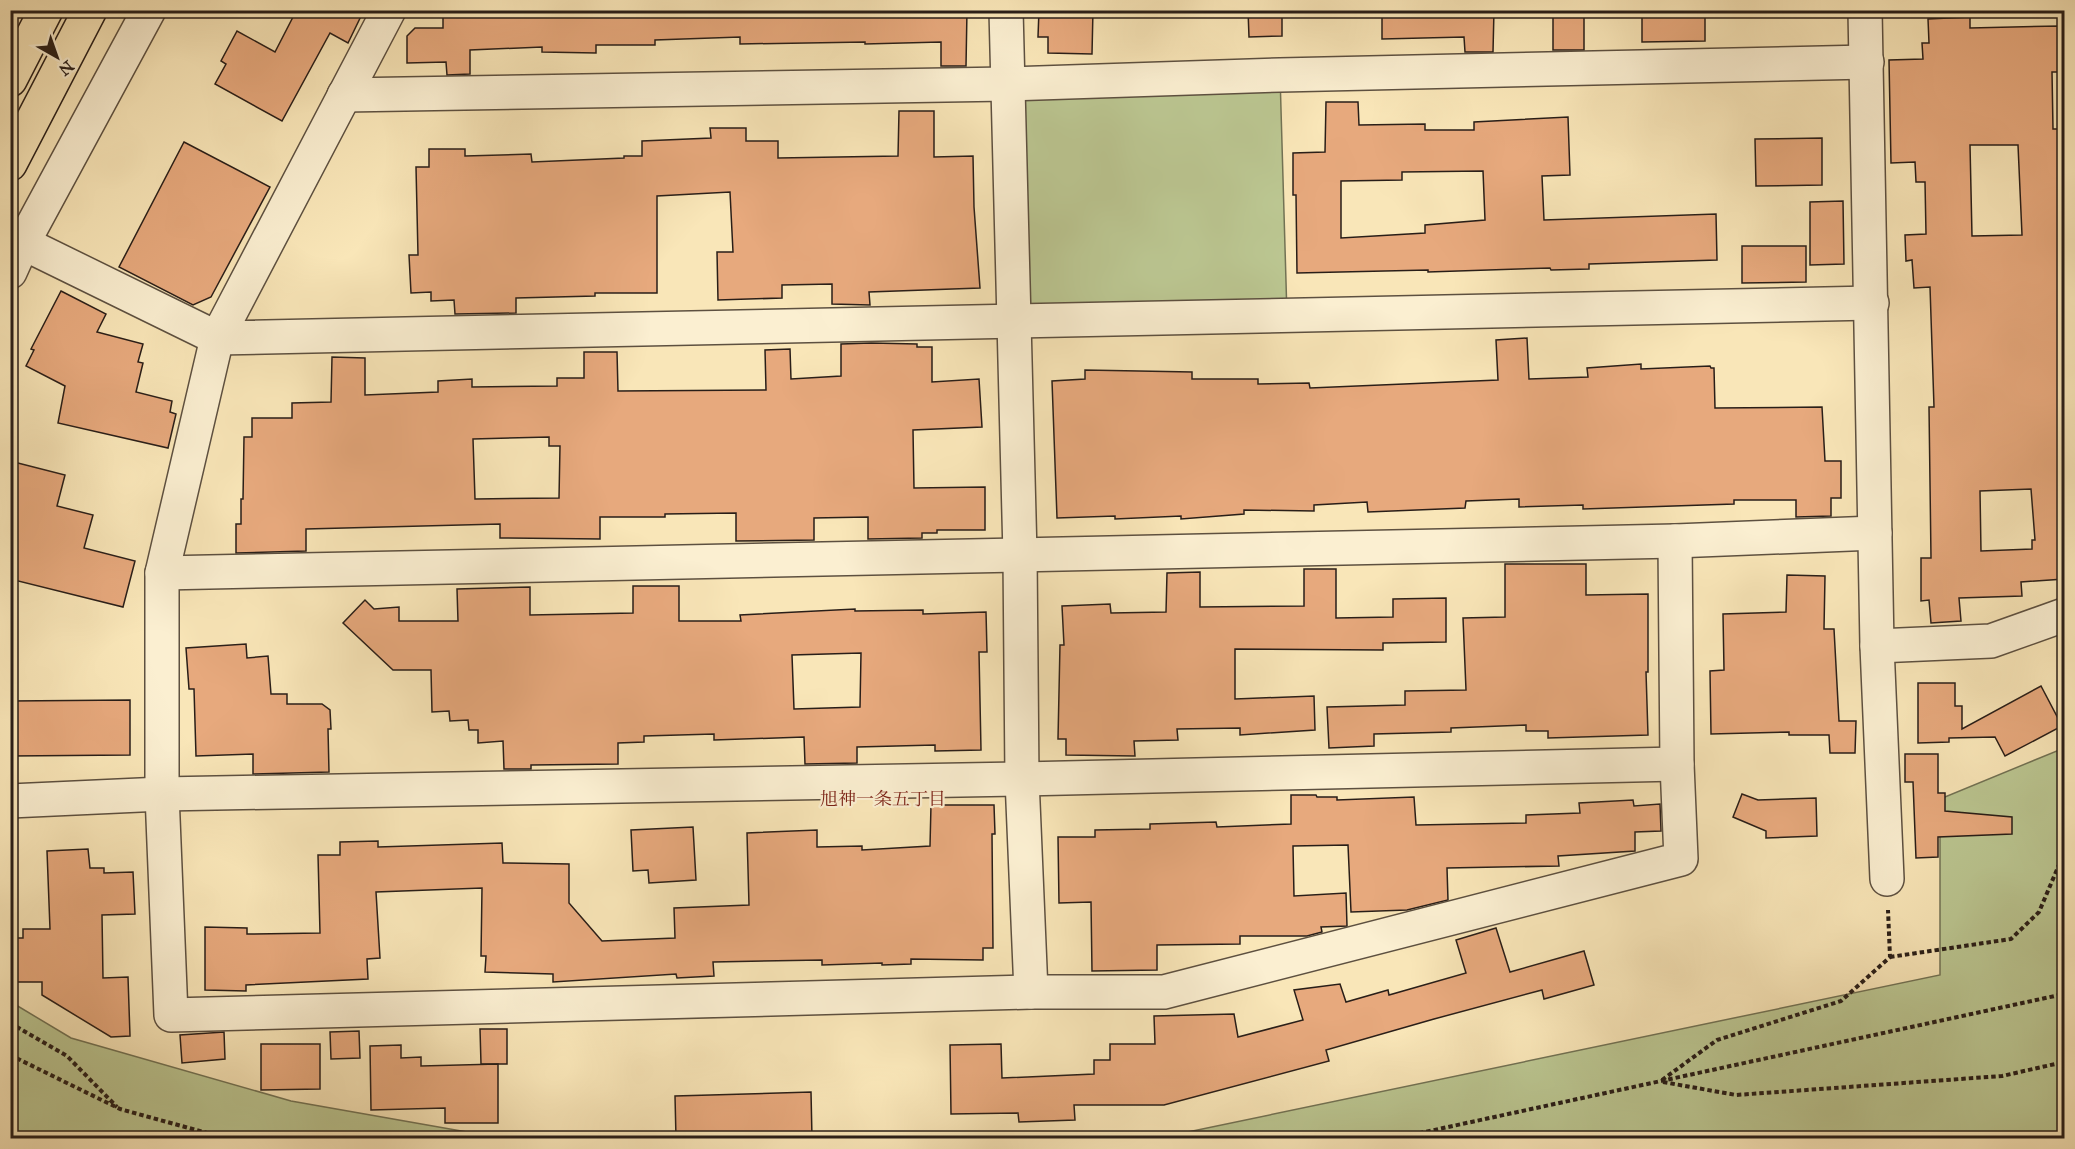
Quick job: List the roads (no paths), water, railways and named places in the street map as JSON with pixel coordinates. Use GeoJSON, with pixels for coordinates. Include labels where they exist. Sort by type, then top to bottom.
{"type":"FeatureCollection","features":[{"type":"Feature","properties":{"kind":"main road"},"geometry":{"type":"LineString","coordinates":[[10,80],[46,10]]}},
{"type":"Feature","properties":{"kind":"main road"},"geometry":{"type":"LineString","coordinates":[[10,164],[90,10]]}},
{"type":"Feature","properties":{"kind":"street"},"geometry":{"type":"LineString","coordinates":[[149,10],[17,258],[217,338],[1872,303]]}},
{"type":"Feature","properties":{"kind":"street"},"geometry":{"type":"LineString","coordinates":[[389,10],[217,338],[162,573],[162,794],[171,1015],[1031,992],[1164,992],[1681,859],[1677,764],[1675,541]]}},
{"type":"Feature","properties":{"kind":"street"},"geometry":{"type":"LineString","coordinates":[[1005,10],[1020,555],[1022,779],[1031,992]]}},
{"type":"Feature","properties":{"kind":"street"},"geometry":{"type":"LineString","coordinates":[[1865,10],[1868,62],[1877,645],[1887,879]]}},
{"type":"Feature","properties":{"kind":"street"},"geometry":{"type":"LineString","coordinates":[[344,95],[1006,84],[1280,75],[1868,62]]}},
{"type":"Feature","properties":{"kind":"street"},"geometry":{"type":"LineString","coordinates":[[162,573],[1675,541],[1875,533]]}},
{"type":"Feature","properties":{"kind":"street"},"geometry":{"type":"LineString","coordinates":[[1877,645],[1991,641],[2064,615]]}},
{"type":"Feature","properties":{"kind":"street"},"geometry":{"type":"LineString","coordinates":[[10,801],[162,794],[1022,779],[1677,764]]}},
{"type":"Feature","properties":{"kind":"district","name":"旭神一条五丁目"},"geometry":{"type":"Point","coordinates":[883,799]}}]}
